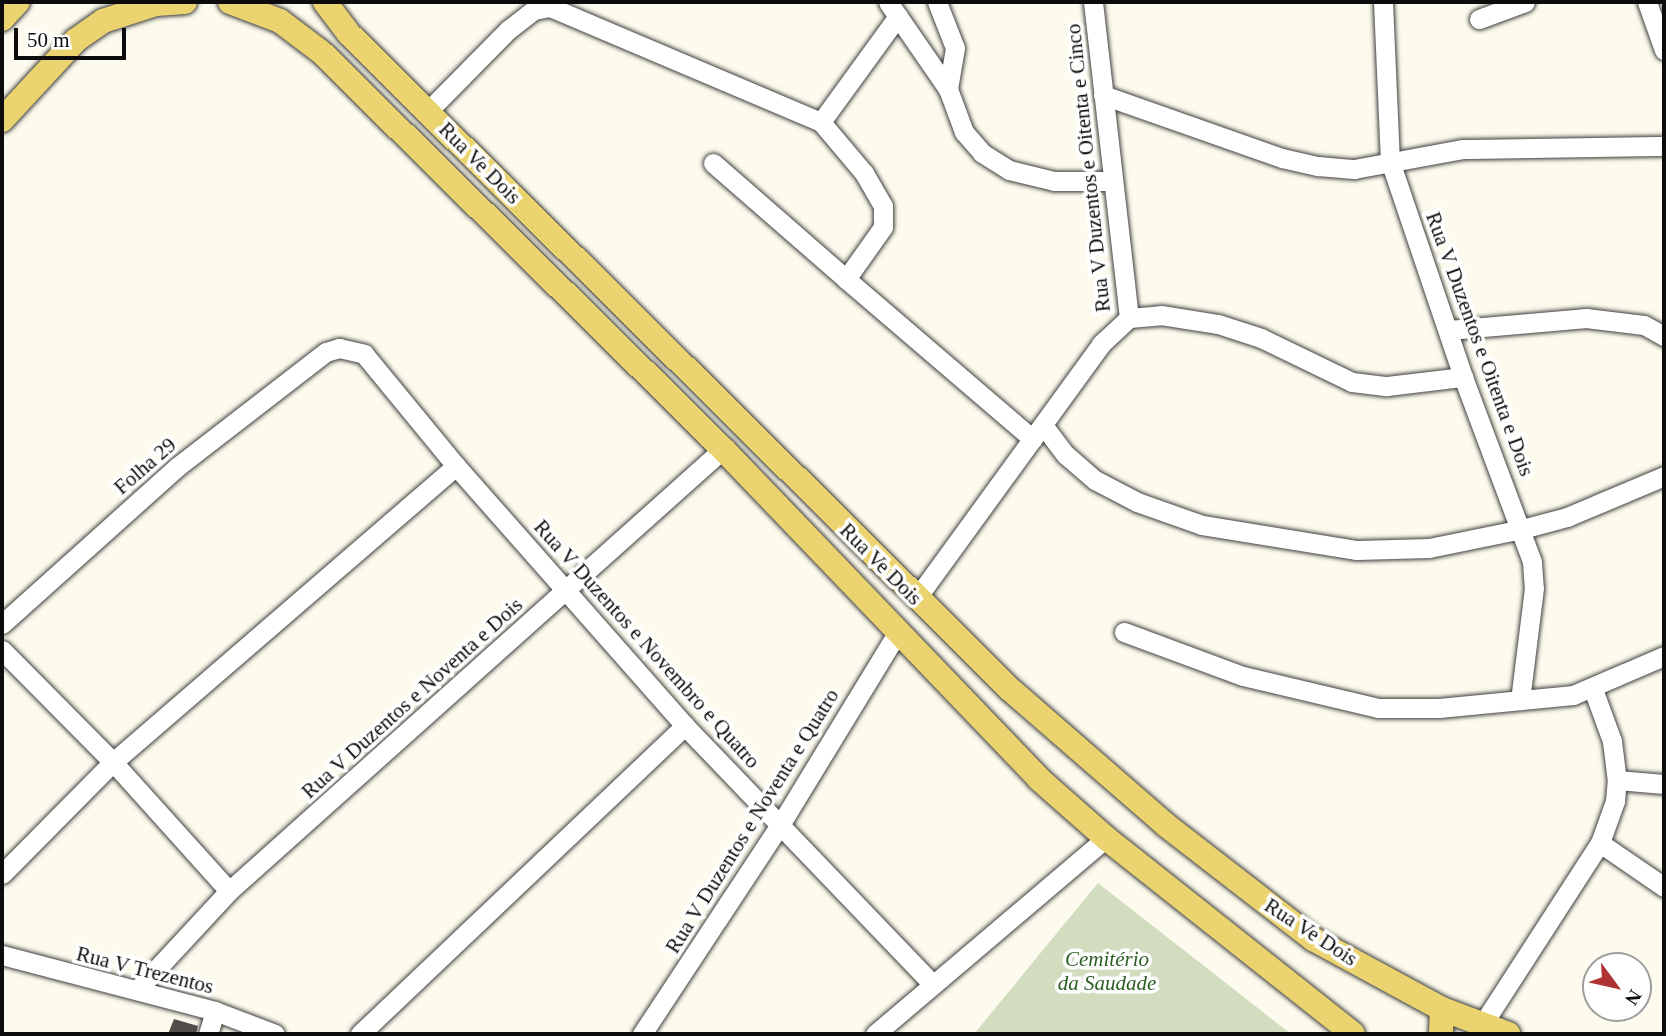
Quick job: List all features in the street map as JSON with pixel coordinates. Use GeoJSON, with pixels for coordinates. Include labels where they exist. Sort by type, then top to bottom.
{"type":"FeatureCollection","features":[{"type":"Feature","properties":{"kind":"main road"},"geometry":{"type":"LineString","coordinates":[[2,19],[18,2]]}},
{"type":"Feature","properties":{"kind":"main road"},"geometry":{"type":"LineString","coordinates":[[2,120],[76,40],[103,21],[154,3],[185,2]]}},
{"type":"Feature","properties":{"kind":"main road","name":"Rua Ve Dois"},"geometry":{"type":"LineString","coordinates":[[230,2],[280,21],[321,52],[723,449],[1039,779],[1106,838],[1353,1034]]}},
{"type":"Feature","properties":{"kind":"main road","name":"Rua Ve Dois"},"geometry":{"type":"LineString","coordinates":[[325,2],[349,34],[916,599],[1156,816],[1313,939],[1480,1028],[1508,1034]]}},
{"type":"Feature","properties":{"kind":"main road"},"geometry":{"type":"LineString","coordinates":[[1441,1034],[1442,1009]]}},
{"type":"Feature","properties":{"kind":"street"},"geometry":{"type":"LineString","coordinates":[[937,2],[955,48],[948,89]]}},
{"type":"Feature","properties":{"kind":"street","name":"Rua V Duzentos e Oitenta e Cinco"},"geometry":{"type":"LineString","coordinates":[[916,599],[1101,344],[1129,318],[1093,2]]}},
{"type":"Feature","properties":{"kind":"street","name":"Rua V Duzentos e Oitenta e Dois"},"geometry":{"type":"LineString","coordinates":[[1383,2],[1390,161],[1463,377],[1522,529],[1532,562],[1534,588],[1520,700]]}},
{"type":"Feature","properties":{"kind":"street"},"geometry":{"type":"LineString","coordinates":[[1479,19],[1525,2]]}},
{"type":"Feature","properties":{"kind":"street"},"geometry":{"type":"LineString","coordinates":[[1647,2],[1664,50]]}},
{"type":"Feature","properties":{"kind":"street"},"geometry":{"type":"LineString","coordinates":[[428,111],[508,30],[534,10],[550,7],[821,122],[864,173],[884,206],[880,234],[846,279]]}},
{"type":"Feature","properties":{"kind":"street"},"geometry":{"type":"LineString","coordinates":[[821,122],[893,9],[948,89],[964,132],[982,153],[1009,170],[1054,181],[1112,181]]}},
{"type":"Feature","properties":{"kind":"street"},"geometry":{"type":"LineString","coordinates":[[1103,96],[1282,159],[1354,169],[1463,149],[1664,146]]}},
{"type":"Feature","properties":{"kind":"street"},"geometry":{"type":"LineString","coordinates":[[713,163],[846,279],[1096,480],[1136,502],[1202,525],[1357,550],[1429,548],[1567,517],[1664,477]]}},
{"type":"Feature","properties":{"kind":"street"},"geometry":{"type":"LineString","coordinates":[[1129,318],[1161,315],[1218,324],[1352,382],[1387,386],[1463,377]]}},
{"type":"Feature","properties":{"kind":"street"},"geometry":{"type":"LineString","coordinates":[[1449,330],[1586,318],[1644,325],[1664,336]]}},
{"type":"Feature","properties":{"kind":"street","name":"Rua V Duzentos e Novembro e Quatro"},"geometry":{"type":"LineString","coordinates":[[326,352],[339,348],[364,354],[456,466],[569,590],[685,726],[932,984]]}},
{"type":"Feature","properties":{"kind":"street","name":"Folha 29"},"geometry":{"type":"LineString","coordinates":[[2,624],[177,467],[326,352]]}},
{"type":"Feature","properties":{"kind":"street","name":"Rua V Duzentos e Noventa e Dois"},"geometry":{"type":"LineString","coordinates":[[138,989],[229,891],[569,590],[723,449]]}},
{"type":"Feature","properties":{"kind":"street"},"geometry":{"type":"LineString","coordinates":[[2,874],[113,762],[456,466]]}},
{"type":"Feature","properties":{"kind":"street","name":"Rua V Duzentos e Noventa e Quatro"},"geometry":{"type":"LineString","coordinates":[[642,1034],[780,825],[898,632]]}},
{"type":"Feature","properties":{"kind":"street"},"geometry":{"type":"LineString","coordinates":[[1124,632],[1243,676],[1378,708],[1439,708],[1520,700],[1593,688],[1664,656]]}},
{"type":"Feature","properties":{"kind":"street"},"geometry":{"type":"LineString","coordinates":[[2,650],[113,762],[229,891]]}},
{"type":"Feature","properties":{"kind":"street"},"geometry":{"type":"LineString","coordinates":[[1480,1028],[1600,843],[1615,801],[1617,780],[1612,741],[1593,688]]}},
{"type":"Feature","properties":{"kind":"street"},"geometry":{"type":"LineString","coordinates":[[360,1034],[685,726]]}},
{"type":"Feature","properties":{"kind":"street"},"geometry":{"type":"LineString","coordinates":[[1617,780],[1664,784]]}},
{"type":"Feature","properties":{"kind":"street"},"geometry":{"type":"LineString","coordinates":[[875,1034],[1106,838]]}},
{"type":"Feature","properties":{"kind":"street"},"geometry":{"type":"LineString","coordinates":[[1600,843],[1664,887]]}},
{"type":"Feature","properties":{"kind":"street","name":"Rua V Trezentos"},"geometry":{"type":"LineString","coordinates":[[2,954],[34,966],[138,989],[215,1011],[275,1034]]}},
{"type":"Feature","properties":{"kind":"street"},"geometry":{"type":"LineString","coordinates":[[208,1034],[215,1011]]}},
{"type":"Feature","properties":{"kind":"green space","name":"Cemitério da Saudade"},"geometry":{"type":"Polygon","coordinates":[[[1098,883],[1291,1034],[974,1034],[1098,883]]]}},
{"type":"Feature","properties":{"kind":"building"},"geometry":{"type":"Polygon","coordinates":[[[174,1019],[198,1026],[196,1034],[168,1034],[174,1019]]]}}]}
